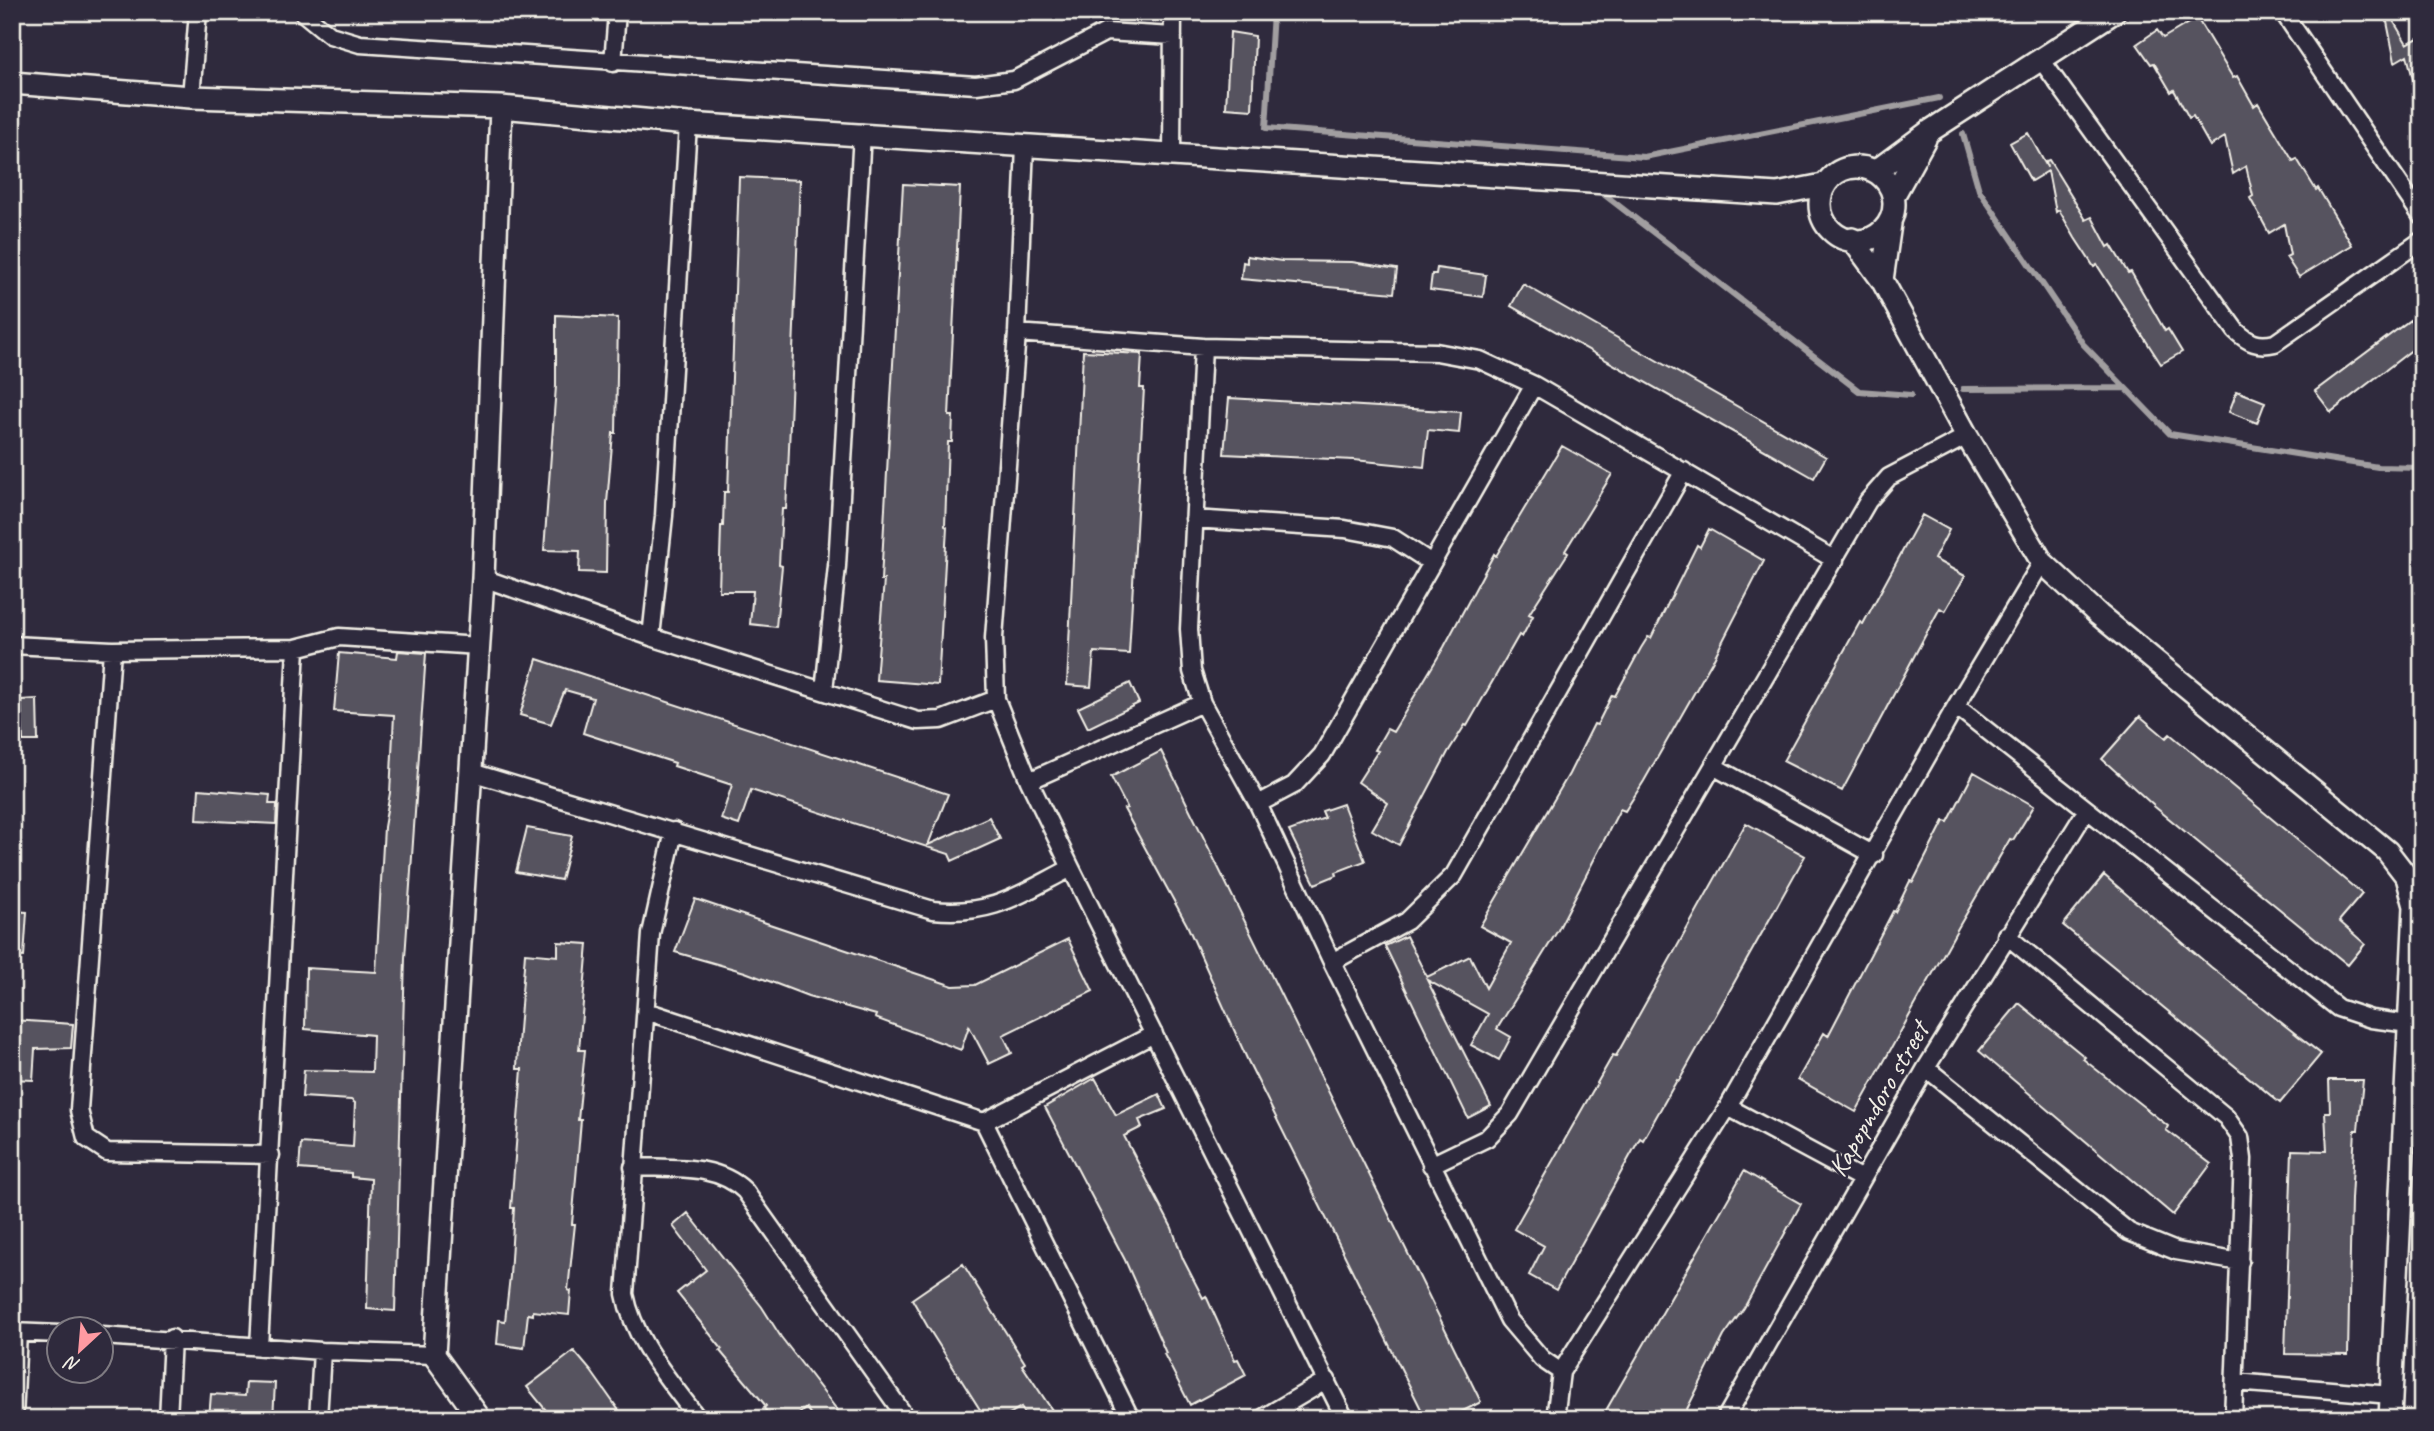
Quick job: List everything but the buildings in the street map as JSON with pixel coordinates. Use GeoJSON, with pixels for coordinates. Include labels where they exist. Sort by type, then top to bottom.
{"type":"FeatureCollection","features":[{"type":"Feature","properties":{"kind":"street"},"geometry":{"type":"LineString","coordinates":[[191,97],[198,12]]}},
{"type":"Feature","properties":{"kind":"street"},"geometry":{"type":"LineString","coordinates":[[302,12],[330,35],[360,44],[613,63],[976,85],[1014,80],[1106,32],[1173,36]]}},
{"type":"Feature","properties":{"kind":"street"},"geometry":{"type":"LineString","coordinates":[[613,63],[617,12]]}},
{"type":"Feature","properties":{"kind":"street"},"geometry":{"type":"LineString","coordinates":[[1172,155],[1173,12]]}},
{"type":"Feature","properties":{"kind":"street"},"geometry":{"type":"LineString","coordinates":[[12,83],[191,97],[501,107],[688,124],[862,133],[1025,146],[1777,194],[1823,185],[1847,167],[1876,171],[1930,131],[2042,61],[2113,12]]}},
{"type":"Feature","properties":{"kind":"street"},"geometry":{"type":"LineString","coordinates":[[2283,12],[2422,217]]}},
{"type":"Feature","properties":{"kind":"street"},"geometry":{"type":"LineString","coordinates":[[2042,61],[2236,331],[2248,341],[2262,346],[2275,343],[2422,240]]}},
{"type":"Feature","properties":{"kind":"street"},"geometry":{"type":"LineString","coordinates":[[480,1419],[434,1355],[483,578],[501,107]]}},
{"type":"Feature","properties":{"kind":"street"},"geometry":{"type":"LineString","coordinates":[[651,637],[664,516],[688,124]]}},
{"type":"Feature","properties":{"kind":"street"},"geometry":{"type":"LineString","coordinates":[[1882,280],[1894,195],[1930,131]]}},
{"type":"Feature","properties":{"kind":"street"},"geometry":{"type":"LineString","coordinates":[[824,691],[837,566],[862,133]]}},
{"type":"Feature","properties":{"kind":"street"},"geometry":{"type":"LineString","coordinates":[[1025,146],[1017,333],[993,638],[996,699],[1029,781],[1071,868],[1345,1419]]}},
{"type":"Feature","properties":{"kind":"street"},"geometry":{"type":"LineString","coordinates":[[1876,171],[1894,195]]}},
{"type":"Feature","properties":{"kind":"street"},"geometry":{"type":"LineString","coordinates":[[1819,214],[1823,185]]}},
{"type":"Feature","properties":{"kind":"street"},"geometry":{"type":"LineString","coordinates":[[1777,194],[1819,214],[1837,237],[1867,241],[1890,224]]}},
{"type":"Feature","properties":{"kind":"street"},"geometry":{"type":"LineString","coordinates":[[1852,239],[1882,280],[1967,436],[2042,562],[2099,615],[2393,860],[2407,877],[2415,906],[2390,1419]]}},
{"type":"Feature","properties":{"kind":"street"},"geometry":{"type":"LineString","coordinates":[[1017,333],[1203,347],[1436,352],[1480,360],[1534,385],[1835,560]]}},
{"type":"Feature","properties":{"kind":"street"},"geometry":{"type":"LineString","coordinates":[[1203,347],[1189,629],[1192,670],[1202,704],[1258,804],[1332,962],[1509,1320],[1542,1359],[1561,1372]]}},
{"type":"Feature","properties":{"kind":"street"},"geometry":{"type":"LineString","coordinates":[[1258,804],[1294,785],[1322,755],[1430,562],[1534,385]]}},
{"type":"Feature","properties":{"kind":"street"},"geometry":{"type":"LineString","coordinates":[[1431,1165],[1487,1138],[1510,1114],[1715,767],[1868,500],[1889,477],[1967,436]]}},
{"type":"Feature","properties":{"kind":"street"},"geometry":{"type":"LineString","coordinates":[[1332,962],[1407,921],[1454,875],[1684,471]]}},
{"type":"Feature","properties":{"kind":"street"},"geometry":{"type":"LineString","coordinates":[[1194,519],[1345,529],[1393,538],[1430,562]]}},
{"type":"Feature","properties":{"kind":"street"},"geometry":{"type":"LineString","coordinates":[[1555,1419],[1561,1372],[1728,1107],[1874,855],[1956,706],[2042,562]]}},
{"type":"Feature","properties":{"kind":"street"},"geometry":{"type":"LineString","coordinates":[[483,578],[651,637],[918,720],[941,720],[996,699]]}},
{"type":"Feature","properties":{"kind":"street"},"geometry":{"type":"LineString","coordinates":[[12,645],[111,650],[296,648],[339,637],[479,646]]}},
{"type":"Feature","properties":{"kind":"street"},"geometry":{"type":"LineString","coordinates":[[259,1347],[296,648]]}},
{"type":"Feature","properties":{"kind":"street"},"geometry":{"type":"LineString","coordinates":[[111,650],[79,1110],[86,1138],[107,1152],[271,1155]]}},
{"type":"Feature","properties":{"kind":"street"},"geometry":{"type":"LineString","coordinates":[[1029,781],[1202,704]]}},
{"type":"Feature","properties":{"kind":"street"},"geometry":{"type":"LineString","coordinates":[[1956,706],[2339,1008],[2371,1019],[2409,1024]]}},
{"type":"Feature","properties":{"kind":"street"},"geometry":{"type":"LineString","coordinates":[[1715,767],[1874,855]]}},
{"type":"Feature","properties":{"kind":"street"},"geometry":{"type":"LineString","coordinates":[[471,772],[933,909],[964,913],[993,908],[1071,868]]}},
{"type":"Feature","properties":{"kind":"street","name":"Kapopndoro street"},"geometry":{"type":"LineString","coordinates":[[1725,1419],[1926,1068],[2006,935],[2086,811]]}},
{"type":"Feature","properties":{"kind":"street"},"geometry":{"type":"LineString","coordinates":[[674,831],[651,934],[625,1294],[629,1318],[639,1337],[698,1419]]}},
{"type":"Feature","properties":{"kind":"street"},"geometry":{"type":"LineString","coordinates":[[2006,935],[2226,1117],[2239,1137],[2243,1159],[2233,1419]]}},
{"type":"Feature","properties":{"kind":"street"},"geometry":{"type":"LineString","coordinates":[[646,1011],[984,1122],[1131,1419]]}},
{"type":"Feature","properties":{"kind":"street"},"geometry":{"type":"LineString","coordinates":[[984,1122],[1154,1034]]}},
{"type":"Feature","properties":{"kind":"street"},"geometry":{"type":"LineString","coordinates":[[1926,1068],[2129,1232],[2176,1251],[2240,1262]]}},
{"type":"Feature","properties":{"kind":"street"},"geometry":{"type":"LineString","coordinates":[[1728,1107],[1862,1179]]}},
{"type":"Feature","properties":{"kind":"street"},"geometry":{"type":"LineString","coordinates":[[634,1167],[707,1171],[731,1177],[745,1191],[907,1419]]}},
{"type":"Feature","properties":{"kind":"street"},"geometry":{"type":"LineString","coordinates":[[14,1419],[15,1332],[46,1333]]}},
{"type":"Feature","properties":{"kind":"street"},"geometry":{"type":"LineString","coordinates":[[116,1337],[322,1351],[434,1355]]}},
{"type":"Feature","properties":{"kind":"street"},"geometry":{"type":"LineString","coordinates":[[168,1419],[172,1339]]}},
{"type":"Feature","properties":{"kind":"street"},"geometry":{"type":"LineString","coordinates":[[318,1419],[322,1351]]}},
{"type":"Feature","properties":{"kind":"street"},"geometry":{"type":"LineString","coordinates":[[1261,1419],[1326,1380]]}},
{"type":"Feature","properties":{"kind":"street"},"geometry":{"type":"LineString","coordinates":[[2235,1382],[2391,1395]]}},
{"type":"Feature","properties":{"kind":"waterway"},"geometry":{"type":"LineString","coordinates":[[1273,12],[1266,128],[1644,157],[1939,98]]}},
{"type":"Feature","properties":{"kind":"waterway"},"geometry":{"type":"LineString","coordinates":[[1963,134],[1979,190],[2083,344],[2170,434],[2378,467],[2422,468]]}},
{"type":"Feature","properties":{"kind":"waterway"},"geometry":{"type":"LineString","coordinates":[[1597,189],[1859,391],[1911,395]]}},
{"type":"Feature","properties":{"kind":"waterway"},"geometry":{"type":"LineString","coordinates":[[1963,389],[2125,388]]}}]}
